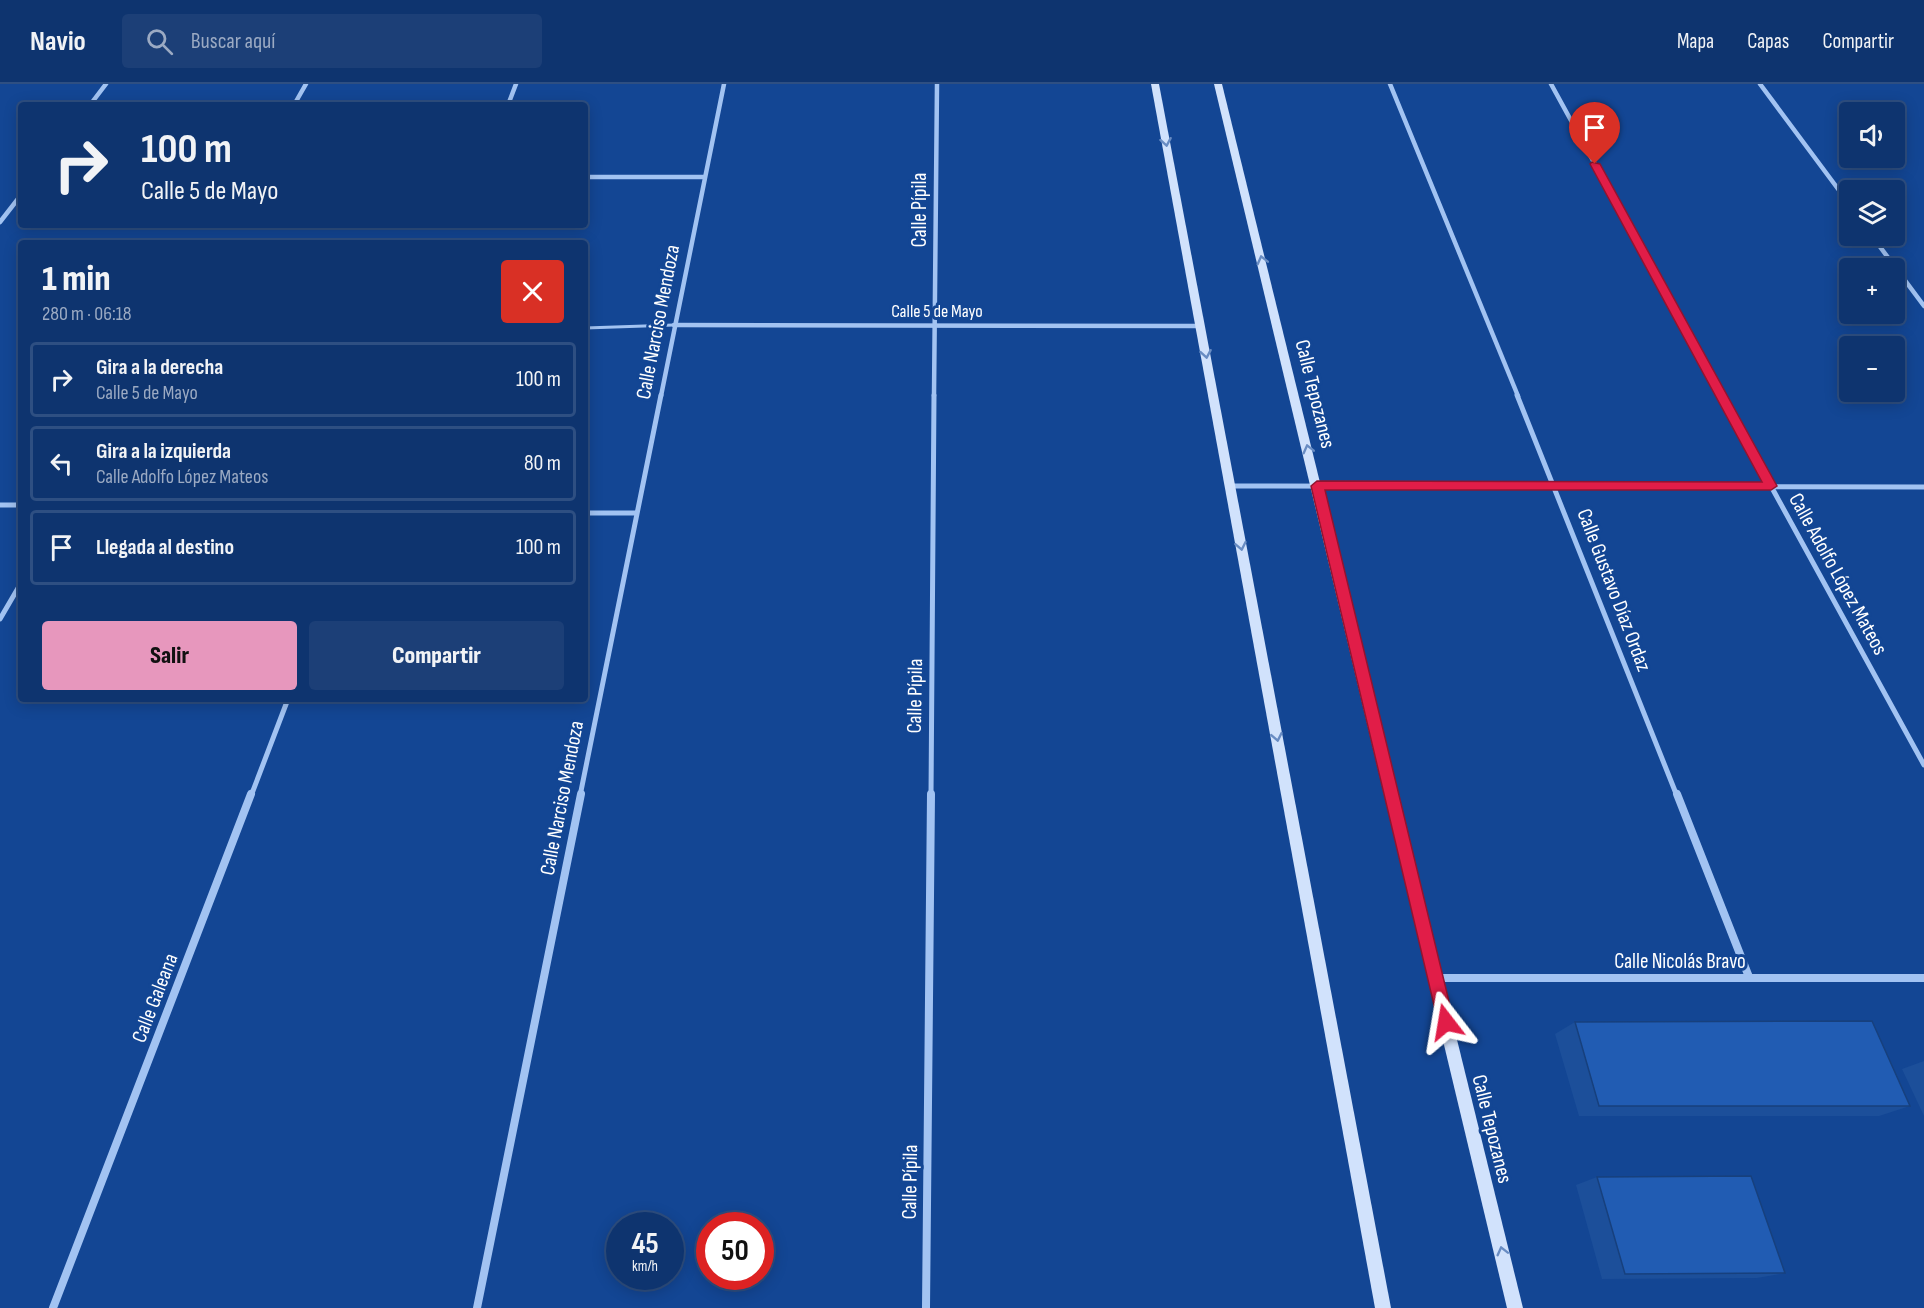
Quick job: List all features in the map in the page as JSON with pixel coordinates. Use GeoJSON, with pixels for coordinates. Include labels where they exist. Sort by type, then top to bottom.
{"type":"FeatureCollection","features":[{"type":"Feature","properties":{"kind":"main road"},"geometry":{"type":"LineString","coordinates":[[1155,84],[1383,1308]]}},
{"type":"Feature","properties":{"kind":"main road","name":"Calle Tepozanes"},"geometry":{"type":"LineString","coordinates":[[1218,84],[1515,1308]]}},
{"type":"Feature","properties":{"kind":"street"},"geometry":{"type":"LineString","coordinates":[[92,102],[106,84]]}},
{"type":"Feature","properties":{"kind":"street"},"geometry":{"type":"LineString","coordinates":[[296,102],[306,84]]}},
{"type":"Feature","properties":{"kind":"street"},"geometry":{"type":"LineString","coordinates":[[509,102],[516,84]]}},
{"type":"Feature","properties":{"kind":"street","name":"Calle Narciso Mendoza"},"geometry":{"type":"LineString","coordinates":[[477,1308],[724,84]]}},
{"type":"Feature","properties":{"kind":"street","name":"Calle Pípila"},"geometry":{"type":"LineString","coordinates":[[926,1308],[937,84]]}},
{"type":"Feature","properties":{"kind":"street","name":"Calle Gustavo Díaz Ordaz"},"geometry":{"type":"LineString","coordinates":[[1390,84],[1554,485],[1749,977]]}},
{"type":"Feature","properties":{"kind":"street","name":"Calle Adolfo López Mateos"},"geometry":{"type":"LineString","coordinates":[[1551,84],[1924,765]]}},
{"type":"Feature","properties":{"kind":"street"},"geometry":{"type":"LineString","coordinates":[[1760,84],[1839,190]]}},
{"type":"Feature","properties":{"kind":"street"},"geometry":{"type":"LineString","coordinates":[[588,177],[704,177]]}},
{"type":"Feature","properties":{"kind":"street"},"geometry":{"type":"LineString","coordinates":[[0,222],[18,199]]}},
{"type":"Feature","properties":{"kind":"street"},"geometry":{"type":"LineString","coordinates":[[1879,246],[1924,306]]}},
{"type":"Feature","properties":{"kind":"street","name":"Calle 5 de Mayo"},"geometry":{"type":"LineString","coordinates":[[674,325],[1200,326]]}},
{"type":"Feature","properties":{"kind":"street"},"geometry":{"type":"LineString","coordinates":[[1230,486],[1924,487]]}},
{"type":"Feature","properties":{"kind":"street"},"geometry":{"type":"LineString","coordinates":[[0,505],[18,506]]}},
{"type":"Feature","properties":{"kind":"street"},"geometry":{"type":"LineString","coordinates":[[588,513],[636,513]]}},
{"type":"Feature","properties":{"kind":"street"},"geometry":{"type":"LineString","coordinates":[[0,619],[18,588]]}},
{"type":"Feature","properties":{"kind":"street","name":"Calle Galeana"},"geometry":{"type":"LineString","coordinates":[[54,1308],[287,702]]}},
{"type":"Feature","properties":{"kind":"street","name":"Calle Nicolás Bravo"},"geometry":{"type":"LineString","coordinates":[[1435,978],[1924,978]]}},
{"type":"Feature","properties":{"kind":"lane"},"geometry":{"type":"LineString","coordinates":[[588,328],[674,325]]}},
{"type":"Feature","properties":{"kind":"building"},"geometry":{"type":"Polygon","coordinates":[[[1872,1021],[1910,1106],[1599,1106],[1575,1022],[1872,1021]]]}},
{"type":"Feature","properties":{"kind":"building"},"geometry":{"type":"Polygon","coordinates":[[[1751,1176],[1785,1273],[1625,1274],[1597,1177],[1751,1176]]]}},
{"type":"Feature","properties":{"kind":"route"},"geometry":{"type":"LineString","coordinates":[[1446,1022],[1317,486],[1771,486],[1595,164]]}}]}
